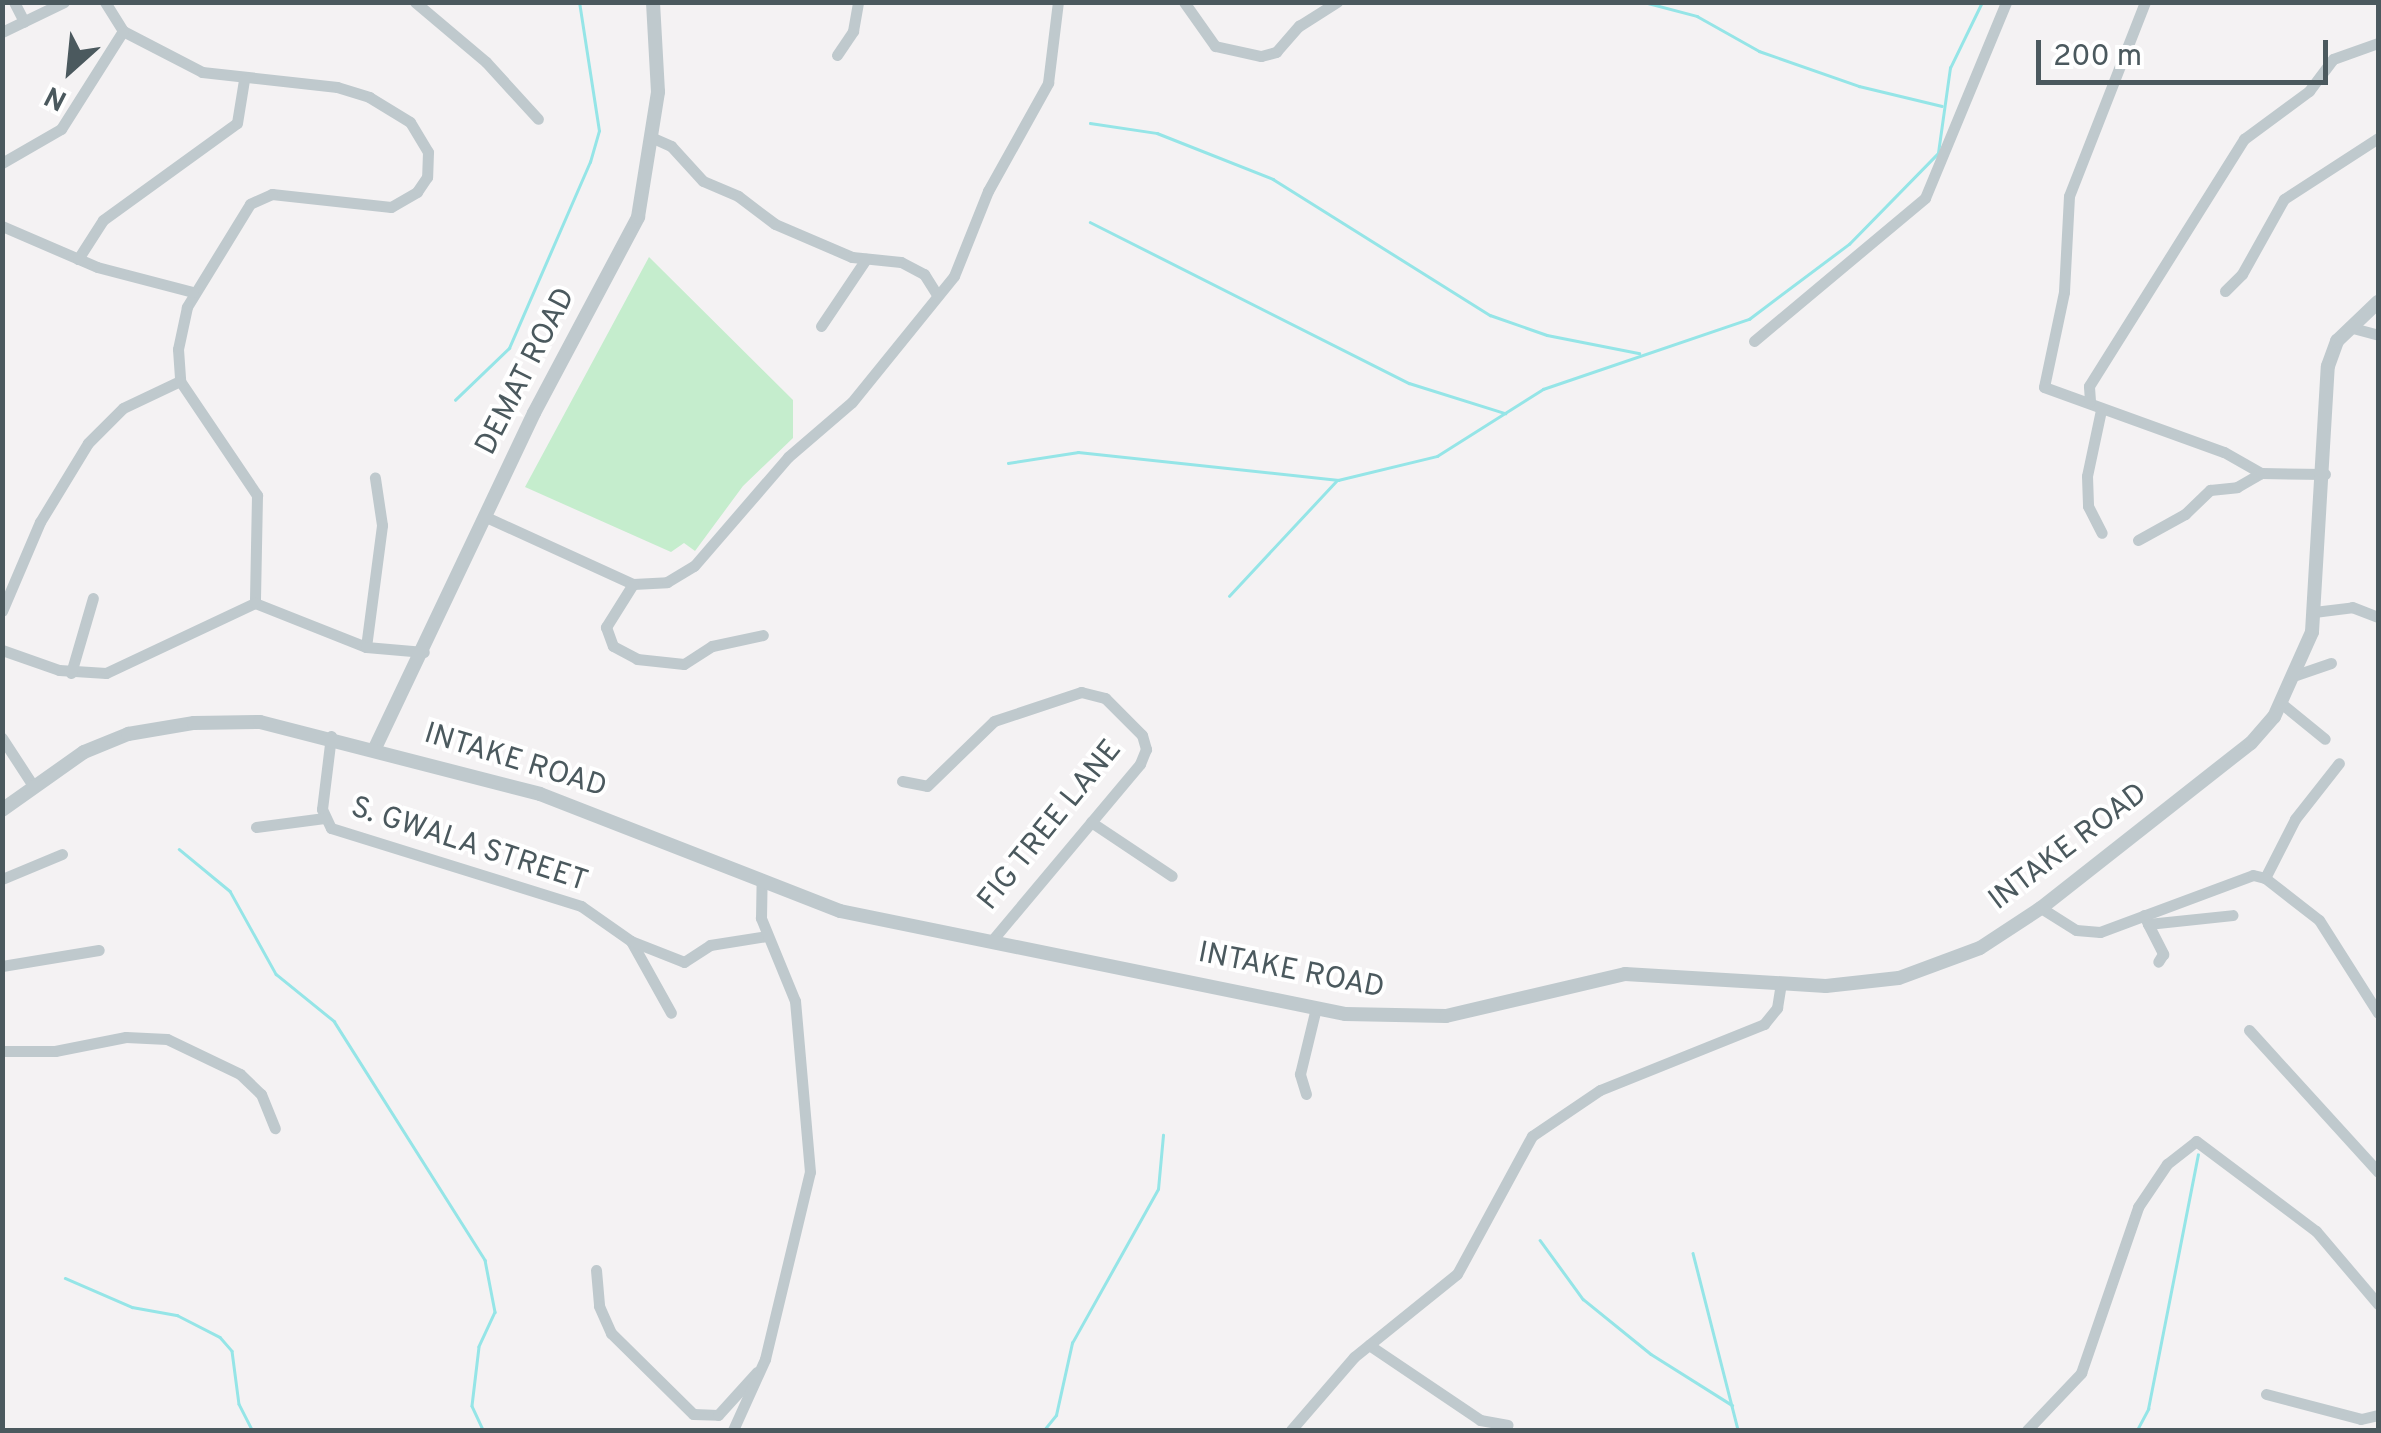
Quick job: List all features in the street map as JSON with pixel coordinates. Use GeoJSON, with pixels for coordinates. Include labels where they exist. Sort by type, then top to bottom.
{"type":"FeatureCollection","features":[{"type":"Feature","properties":{"kind":"street"},"geometry":{"type":"LineString","coordinates":[[14,2],[24,22]]}},
{"type":"Feature","properties":{"kind":"street"},"geometry":{"type":"LineString","coordinates":[[2,32],[64,2]]}},
{"type":"Feature","properties":{"kind":"street"},"geometry":{"type":"LineString","coordinates":[[106,2],[123,31],[202,72],[244,80],[337,86],[369,97],[410,122],[430,166],[417,192],[391,207],[272,194],[260,199],[242,213],[193,292],[181,326],[180,380],[256,494],[255,603]]}},
{"type":"Feature","properties":{"kind":"street"},"geometry":{"type":"LineString","coordinates":[[415,2],[486,62],[538,120]]}},
{"type":"Feature","properties":{"kind":"street","name":"DEMAT ROAD"},"geometry":{"type":"LineString","coordinates":[[375,748],[486,516],[638,217],[653,138],[659,57],[653,2]]}},
{"type":"Feature","properties":{"kind":"street"},"geometry":{"type":"LineString","coordinates":[[837,55],[852,31],[858,2]]}},
{"type":"Feature","properties":{"kind":"street"},"geometry":{"type":"LineString","coordinates":[[486,516],[632,584],[667,582],[694,566],[788,457],[852,402],[964,259],[988,192],[1048,83],[1058,2]]}},
{"type":"Feature","properties":{"kind":"street"},"geometry":{"type":"LineString","coordinates":[[1184,2],[1215,46],[1262,56],[1337,2]]}},
{"type":"Feature","properties":{"kind":"street"},"geometry":{"type":"LineString","coordinates":[[1754,342],[1924,198],[2006,2]]}},
{"type":"Feature","properties":{"kind":"street"},"geometry":{"type":"LineString","coordinates":[[2145,2],[2063,219],[2064,292],[2044,388],[2090,401],[2100,410],[2224,452],[2260,473],[2324,474]]}},
{"type":"Feature","properties":{"kind":"street"},"geometry":{"type":"LineString","coordinates":[[2,163],[61,129],[123,31]]}},
{"type":"Feature","properties":{"kind":"street"},"geometry":{"type":"LineString","coordinates":[[2090,401],[2087,390],[2244,138],[2308,91],[2332,60],[2378,44]]}},
{"type":"Feature","properties":{"kind":"street"},"geometry":{"type":"LineString","coordinates":[[78,259],[102,220],[236,123],[244,80]]}},
{"type":"Feature","properties":{"kind":"street"},"geometry":{"type":"LineString","coordinates":[[653,138],[672,146],[702,180],[745,200],[776,224],[866,259],[915,268],[936,295]]}},
{"type":"Feature","properties":{"kind":"street"},"geometry":{"type":"LineString","coordinates":[[2225,291],[2242,274],[2284,199],[2378,138]]}},
{"type":"Feature","properties":{"kind":"street"},"geometry":{"type":"LineString","coordinates":[[2,226],[78,259],[193,292]]}},
{"type":"Feature","properties":{"kind":"street"},"geometry":{"type":"LineString","coordinates":[[821,326],[866,259]]}},
{"type":"Feature","properties":{"kind":"street","name":"INTAKE ROAD"},"geometry":{"type":"LineString","coordinates":[[2,810],[106,742],[158,728],[260,722],[331,736],[540,794],[840,911],[1316,1008],[1390,1019],[1446,1016],[1625,974],[1867,984],[1924,972],[1980,948],[2041,908],[2250,743],[2282,704],[2296,675],[2314,612],[2328,366],[2349,327],[2378,302]]}},
{"type":"Feature","properties":{"kind":"street"},"geometry":{"type":"LineString","coordinates":[[2349,327],[2378,336]]}},
{"type":"Feature","properties":{"kind":"street"},"geometry":{"type":"LineString","coordinates":[[2,610],[40,522],[88,443],[124,408],[180,380]]}},
{"type":"Feature","properties":{"kind":"street"},"geometry":{"type":"LineString","coordinates":[[2100,410],[2086,476],[2088,506],[2102,533]]}},
{"type":"Feature","properties":{"kind":"street"},"geometry":{"type":"LineString","coordinates":[[2138,540],[2184,514],[2205,492],[2236,487],[2260,473]]}},
{"type":"Feature","properties":{"kind":"street"},"geometry":{"type":"LineString","coordinates":[[366,646],[382,526],[375,478]]}},
{"type":"Feature","properties":{"kind":"street"},"geometry":{"type":"LineString","coordinates":[[632,584],[606,626],[613,646],[637,659],[684,664],[712,646],[764,636]]}},
{"type":"Feature","properties":{"kind":"street"},"geometry":{"type":"LineString","coordinates":[[71,672],[93,598]]}},
{"type":"Feature","properties":{"kind":"street"},"geometry":{"type":"LineString","coordinates":[[2,650],[71,672],[124,668],[255,603],[366,646],[424,652]]}},
{"type":"Feature","properties":{"kind":"street"},"geometry":{"type":"LineString","coordinates":[[2314,612],[2352,608],[2378,617]]}},
{"type":"Feature","properties":{"kind":"street"},"geometry":{"type":"LineString","coordinates":[[2296,675],[2332,663]]}},
{"type":"Feature","properties":{"kind":"street","name":"FIG TREE LANE"},"geometry":{"type":"LineString","coordinates":[[902,781],[918,787],[936,781],[1009,713],[1095,692],[1142,735],[1146,749],[993,940]]}},
{"type":"Feature","properties":{"kind":"street"},"geometry":{"type":"LineString","coordinates":[[2282,704],[2325,739]]}},
{"type":"Feature","properties":{"kind":"street","name":"S. GWALA STREET"},"geometry":{"type":"LineString","coordinates":[[324,818],[331,736]]}},
{"type":"Feature","properties":{"kind":"street"},"geometry":{"type":"LineString","coordinates":[[2,738],[34,787]]}},
{"type":"Feature","properties":{"kind":"street"},"geometry":{"type":"LineString","coordinates":[[2265,878],[2295,819],[2339,764]]}},
{"type":"Feature","properties":{"kind":"street","name":"S. GWALA STREET"},"geometry":{"type":"LineString","coordinates":[[256,827],[324,818],[348,837],[567,900],[631,940],[671,1014]]}},
{"type":"Feature","properties":{"kind":"street"},"geometry":{"type":"LineString","coordinates":[[1090,822],[1172,876]]}},
{"type":"Feature","properties":{"kind":"street"},"geometry":{"type":"LineString","coordinates":[[2,879],[62,854]]}},
{"type":"Feature","properties":{"kind":"street"},"geometry":{"type":"LineString","coordinates":[[2146,920],[2253,876],[2265,878],[2320,920],[2378,1012]]}},
{"type":"Feature","properties":{"kind":"street"},"geometry":{"type":"LineString","coordinates":[[733,1430],[760,1370],[810,1172],[794,1001],[766,936],[758,905],[762,879]]}},
{"type":"Feature","properties":{"kind":"street"},"geometry":{"type":"LineString","coordinates":[[2041,908],[2086,933],[2146,920],[2233,915]]}},
{"type":"Feature","properties":{"kind":"street"},"geometry":{"type":"LineString","coordinates":[[2146,920],[2163,954],[2158,962]]}},
{"type":"Feature","properties":{"kind":"street"},"geometry":{"type":"LineString","coordinates":[[631,940],[684,962],[710,945],[766,936]]}},
{"type":"Feature","properties":{"kind":"street"},"geometry":{"type":"LineString","coordinates":[[2,966],[100,950]]}},
{"type":"Feature","properties":{"kind":"street"},"geometry":{"type":"LineString","coordinates":[[1291,1430],[1369,1345],[1457,1274],[1519,1152],[1542,1127],[1600,1090],[1764,1024],[1777,1008],[1781,982]]}},
{"type":"Feature","properties":{"kind":"street"},"geometry":{"type":"LineString","coordinates":[[1306,1094],[1300,1074],[1316,1008]]}},
{"type":"Feature","properties":{"kind":"street"},"geometry":{"type":"LineString","coordinates":[[2249,1030],[2378,1172]]}},
{"type":"Feature","properties":{"kind":"street"},"geometry":{"type":"LineString","coordinates":[[2,1051],[54,1051],[126,1037],[167,1039],[240,1074],[261,1094],[275,1128]]}},
{"type":"Feature","properties":{"kind":"street"},"geometry":{"type":"LineString","coordinates":[[2027,1430],[2082,1373],[2146,1193],[2187,1146],[2202,1142],[2215,1149],[2271,1202],[2316,1230],[2378,1304]]}},
{"type":"Feature","properties":{"kind":"street"},"geometry":{"type":"LineString","coordinates":[[596,1270],[599,1306],[611,1333],[692,1414],[718,1415],[760,1370]]}},
{"type":"Feature","properties":{"kind":"street"},"geometry":{"type":"LineString","coordinates":[[1369,1345],[1480,1420],[1508,1425]]}},
{"type":"Feature","properties":{"kind":"street"},"geometry":{"type":"LineString","coordinates":[[2266,1394],[2361,1419],[2378,1415]]}},
{"type":"Feature","properties":{"kind":"green space"},"geometry":{"type":"Polygon","coordinates":[[[649,257],[793,400],[793,438],[743,486],[695,551],[684,543],[671,552],[525,487],[649,257]]]}},
{"type":"Feature","properties":{"kind":"waterway"},"geometry":{"type":"LineString","coordinates":[[455,400],[509,348],[590,162],[599,131],[579,2]]}},
{"type":"Feature","properties":{"kind":"waterway"},"geometry":{"type":"LineString","coordinates":[[1644,2],[1697,16],[1759,51],[1859,86],[1942,106]]}},
{"type":"Feature","properties":{"kind":"waterway"},"geometry":{"type":"LineString","coordinates":[[1008,463],[1078,452],[1338,480],[1437,456],[1543,389],[1749,319],[1849,244],[1938,153],[1950,68],[1982,2]]}},
{"type":"Feature","properties":{"kind":"waterway"},"geometry":{"type":"LineString","coordinates":[[1090,123],[1157,133],[1273,179],[1490,315],[1547,335],[1639,353]]}},
{"type":"Feature","properties":{"kind":"waterway"},"geometry":{"type":"LineString","coordinates":[[1090,222],[1409,383],[1505,413]]}},
{"type":"Feature","properties":{"kind":"waterway"},"geometry":{"type":"LineString","coordinates":[[1229,596],[1337,480]]}},
{"type":"Feature","properties":{"kind":"waterway"},"geometry":{"type":"LineString","coordinates":[[179,849],[230,891],[276,974],[334,1021],[485,1260],[495,1312],[479,1347],[472,1406],[483,1430]]}},
{"type":"Feature","properties":{"kind":"waterway"},"geometry":{"type":"LineString","coordinates":[[1044,1430],[1056,1415],[1072,1343],[1158,1189],[1163,1135]]}},
{"type":"Feature","properties":{"kind":"waterway"},"geometry":{"type":"LineString","coordinates":[[2137,1430],[2148,1409],[2198,1155]]}},
{"type":"Feature","properties":{"kind":"waterway"},"geometry":{"type":"LineString","coordinates":[[1540,1240],[1583,1299],[1651,1354],[1732,1405]]}},
{"type":"Feature","properties":{"kind":"waterway"},"geometry":{"type":"LineString","coordinates":[[1693,1253],[1738,1430]]}},
{"type":"Feature","properties":{"kind":"waterway"},"geometry":{"type":"LineString","coordinates":[[65,1278],[132,1307],[177,1315],[220,1337],[232,1351],[239,1404],[252,1430]]}}]}
